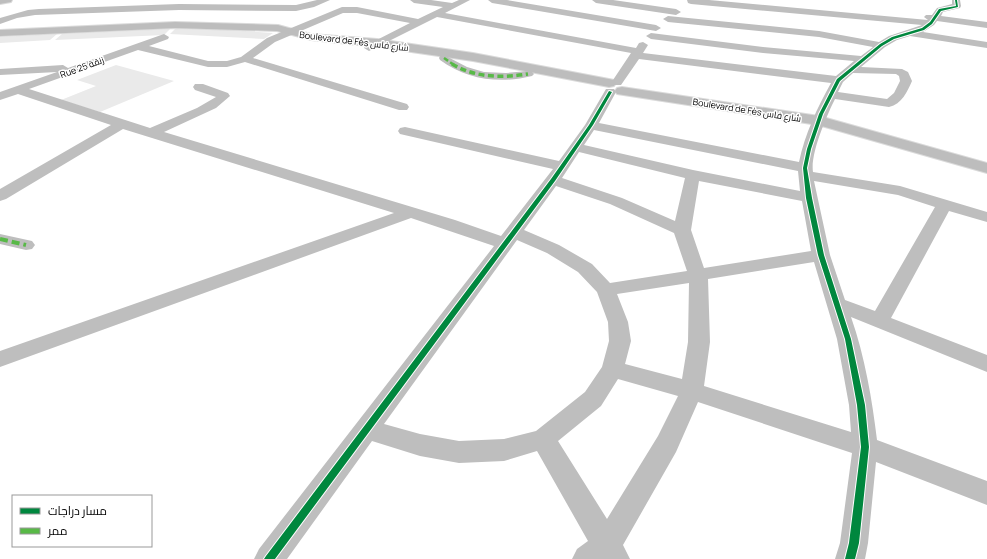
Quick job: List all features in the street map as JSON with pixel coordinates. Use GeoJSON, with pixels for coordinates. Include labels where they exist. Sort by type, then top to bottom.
{"type":"FeatureCollection","features":[{"type":"Feature","properties":{"kind":"main road"},"geometry":{"type":"LineString","coordinates":[[0,1],[7,0]]}},
{"type":"Feature","properties":{"kind":"main road","name":"Boulevard de Fès شارع فاس"},"geometry":{"type":"LineString","coordinates":[[2,30],[51,30],[175,25],[268,27],[311,37],[444,58],[528,74],[820,118],[987,160]]}},
{"type":"Feature","properties":{"kind":"main road"},"geometry":{"type":"LineString","coordinates":[[66,42],[168,37]]}},
{"type":"Feature","properties":{"kind":"main road","name":"Boulevard de Fès شارع فاس"},"geometry":{"type":"LineString","coordinates":[[248,40],[373,46],[473,57],[614,88]]}},
{"type":"Feature","properties":{"kind":"main road","name":"Boulevard de Fès شارع فاس"},"geometry":{"type":"LineString","coordinates":[[820,118],[987,168]]}},
{"type":"Feature","properties":{"kind":"street"},"geometry":{"type":"LineString","coordinates":[[0,21],[28,13],[112,0]]}},
{"type":"Feature","properties":{"kind":"street"},"geometry":{"type":"LineString","coordinates":[[179,7],[212,0]]}},
{"type":"Feature","properties":{"kind":"street"},"geometry":{"type":"LineString","coordinates":[[238,0],[263,7]]}},
{"type":"Feature","properties":{"kind":"street"},"geometry":{"type":"LineString","coordinates":[[28,13],[179,7],[291,8],[311,5],[326,0]]}},
{"type":"Feature","properties":{"kind":"street"},"geometry":{"type":"LineString","coordinates":[[414,0],[452,6]]}},
{"type":"Feature","properties":{"kind":"street"},"geometry":{"type":"LineString","coordinates":[[373,46],[466,0]]}},
{"type":"Feature","properties":{"kind":"street"},"geometry":{"type":"LineString","coordinates":[[492,0],[653,32],[763,50],[846,76]]}},
{"type":"Feature","properties":{"kind":"street"},"geometry":{"type":"LineString","coordinates":[[596,0],[676,12]]}},
{"type":"Feature","properties":{"kind":"street"},"geometry":{"type":"LineString","coordinates":[[850,559],[854,543],[865,447],[861,405],[848,339],[821,255],[809,198],[805,172],[809,149],[820,118],[846,76],[881,44],[893,38],[922,29],[934,20],[940,10],[957,6],[956,0]]}},
{"type":"Feature","properties":{"kind":"street"},"geometry":{"type":"LineString","coordinates":[[269,559],[510,238],[576,147],[637,53],[653,32],[676,12],[691,1],[987,25]]}},
{"type":"Feature","properties":{"kind":"street"},"geometry":{"type":"LineString","coordinates":[[855,6],[934,20]]}},
{"type":"Feature","properties":{"kind":"street"},"geometry":{"type":"LineString","coordinates":[[140,47],[213,64],[227,64],[245,58],[271,40],[346,9],[419,22]]}},
{"type":"Feature","properties":{"kind":"street"},"geometry":{"type":"LineString","coordinates":[[51,30],[74,12]]}},
{"type":"Feature","properties":{"kind":"street"},"geometry":{"type":"LineString","coordinates":[[435,14],[637,53],[846,76]]}},
{"type":"Feature","properties":{"kind":"street"},"geometry":{"type":"LineString","coordinates":[[668,19],[818,34],[881,44]]}},
{"type":"Feature","properties":{"kind":"street"},"geometry":{"type":"LineString","coordinates":[[910,33],[987,45]]}},
{"type":"Feature","properties":{"kind":"street","name":"Rue 25 زنقة"},"geometry":{"type":"LineString","coordinates":[[0,96],[168,37]]}},
{"type":"Feature","properties":{"kind":"street"},"geometry":{"type":"LineString","coordinates":[[245,58],[402,107]]}},
{"type":"Feature","properties":{"kind":"street"},"geometry":{"type":"LineString","coordinates":[[0,72],[84,66]]}},
{"type":"Feature","properties":{"kind":"street"},"geometry":{"type":"LineString","coordinates":[[153,132],[213,105],[224,96],[199,87]]}},
{"type":"Feature","properties":{"kind":"street"},"geometry":{"type":"LineString","coordinates":[[19,90],[122,124],[153,132],[409,213],[553,249],[585,268],[606,290],[618,322],[620,341],[613,369],[593,398],[543,439],[504,450],[459,452],[420,445],[367,430]]}},
{"type":"Feature","properties":{"kind":"street"},"geometry":{"type":"LineString","coordinates":[[0,196],[122,124]]}},
{"type":"Feature","properties":{"kind":"street"},"geometry":{"type":"LineString","coordinates":[[591,125],[805,172],[900,191],[987,217]]}},
{"type":"Feature","properties":{"kind":"street"},"geometry":{"type":"LineString","coordinates":[[405,132],[557,173],[682,230]]}},
{"type":"Feature","properties":{"kind":"street"},"geometry":{"type":"LineString","coordinates":[[576,147],[693,175],[809,198]]}},
{"type":"Feature","properties":{"kind":"street"},"geometry":{"type":"LineString","coordinates":[[603,555],[667,444],[692,392],[699,342],[698,276],[682,230],[693,175]]}},
{"type":"Feature","properties":{"kind":"street"},"geometry":{"type":"LineString","coordinates":[[880,320],[910,270],[944,204]]}},
{"type":"Feature","properties":{"kind":"street"},"geometry":{"type":"LineString","coordinates":[[0,359],[409,213]]}},
{"type":"Feature","properties":{"kind":"street"},"geometry":{"type":"LineString","coordinates":[[0,240],[26,245]]}},
{"type":"Feature","properties":{"kind":"street"},"geometry":{"type":"LineString","coordinates":[[606,290],[821,255]]}},
{"type":"Feature","properties":{"kind":"street"},"geometry":{"type":"LineString","coordinates":[[837,304],[987,364]]}},
{"type":"Feature","properties":{"kind":"street"},"geometry":{"type":"LineString","coordinates":[[613,369],[692,392],[865,447],[987,493]]}},
{"type":"Feature","properties":{"kind":"street"},"geometry":{"type":"LineString","coordinates":[[543,439],[603,555]]}},
{"type":"Feature","properties":{"kind":"shaded area"},"geometry":{"type":"Polygon","coordinates":[[[170,29],[164,35],[55,40],[62,34],[170,29]]]}},
{"type":"Feature","properties":{"kind":"shaded area"},"geometry":{"type":"Polygon","coordinates":[[[175,29],[230,30],[273,33],[264,39],[170,34],[175,29]]]}},
{"type":"Feature","properties":{"kind":"shaded area"},"geometry":{"type":"Polygon","coordinates":[[[57,34],[50,40],[0,43],[0,37],[57,34]]]}},
{"type":"Feature","properties":{"kind":"shaded area"},"geometry":{"type":"Polygon","coordinates":[[[116,65],[174,81],[100,112],[61,100],[96,86],[77,80],[116,65]]]}},
{"type":"Feature","properties":{"kind":"marked path"},"geometry":{"type":"LineString","coordinates":[[444,58],[453,65],[473,73],[495,76],[517,76],[528,74]]}},
{"type":"Feature","properties":{"kind":"marked path"},"geometry":{"type":"LineString","coordinates":[[0,239],[26,245]]}},
{"type":"Feature","properties":{"kind":"cycle path"},"geometry":{"type":"LineString","coordinates":[[850,559],[854,543],[865,447],[861,405],[848,339],[821,255],[809,198],[805,168],[809,149],[821,114],[838,80],[881,45],[893,38],[923,29],[931,23],[940,10],[957,6],[956,0]]}},
{"type":"Feature","properties":{"kind":"cycle path"},"geometry":{"type":"LineString","coordinates":[[269,559],[553,180],[591,125],[610,92]]}}]}
